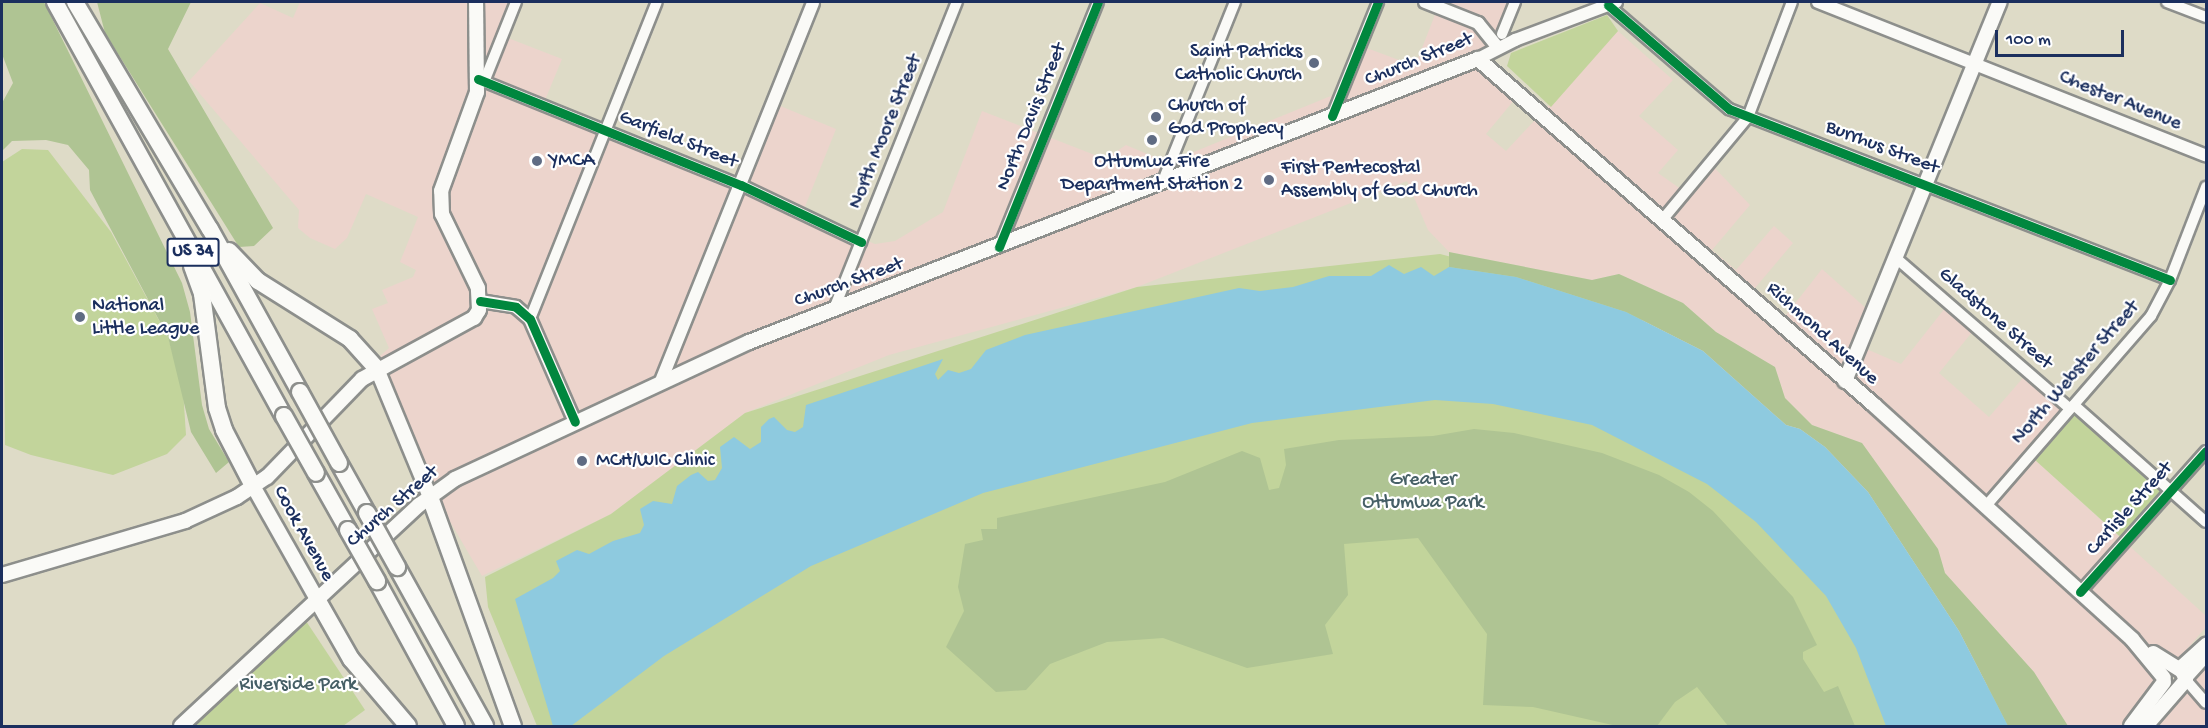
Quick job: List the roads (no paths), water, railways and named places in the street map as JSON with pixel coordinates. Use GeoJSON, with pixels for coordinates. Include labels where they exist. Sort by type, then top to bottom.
{"type":"FeatureCollection","features":[{"type":"Feature","properties":{"kind":"highway","name":"US 34"},"geometry":{"type":"LineString","coordinates":[[55,2],[104,86],[179,228],[456,726]]}},
{"type":"Feature","properties":{"kind":"highway","name":"US 34"},"geometry":{"type":"LineString","coordinates":[[75,2],[210,229],[485,726]]}},
{"type":"Feature","properties":{"kind":"highway"},"geometry":{"type":"LineString","coordinates":[[179,228],[202,294],[217,408],[224,430],[253,486]]}},
{"type":"Feature","properties":{"kind":"highway"},"geometry":{"type":"LineString","coordinates":[[210,229],[258,281],[350,339],[377,369]]}},
{"type":"Feature","properties":{"kind":"highway"},"geometry":{"type":"LineString","coordinates":[[429,497],[513,726]]}},
{"type":"Feature","properties":{"kind":"highway"},"geometry":{"type":"LineString","coordinates":[[318,601],[351,659],[408,726]]}},
{"type":"Feature","properties":{"kind":"main road"},"geometry":{"type":"LineString","coordinates":[[1845,381],[2000,2]]}},
{"type":"Feature","properties":{"kind":"main road"},"geometry":{"type":"LineString","coordinates":[[2,575],[185,521],[253,486],[267,477],[345,394],[377,369],[467,324],[479,310],[480,301],[474,276],[442,214],[441,191],[481,81],[477,7]]}},
{"type":"Feature","properties":{"kind":"main road","name":"Church Street"},"geometry":{"type":"LineString","coordinates":[[181,726],[429,497],[455,479],[661,381],[834,309],[999,247],[1478,59]]}},
{"type":"Feature","properties":{"kind":"main road","name":"Richmond Avenue"},"geometry":{"type":"LineString","coordinates":[[1478,59],[1663,219],[2135,643],[2180,679]]}},
{"type":"Feature","properties":{"kind":"main road"},"geometry":{"type":"LineString","coordinates":[[377,369],[429,497]]}},
{"type":"Feature","properties":{"kind":"main road","name":"Cook Avenue"},"geometry":{"type":"LineString","coordinates":[[253,486],[318,601]]}},
{"type":"Feature","properties":{"kind":"main road","name":"Richmond Avenue"},"geometry":{"type":"LineString","coordinates":[[2135,643],[2164,680],[2180,679]]}},
{"type":"Feature","properties":{"kind":"main road"},"geometry":{"type":"LineString","coordinates":[[2146,726],[2180,679]]}},
{"type":"Feature","properties":{"kind":"main road"},"geometry":{"type":"LineString","coordinates":[[2131,726],[2164,680]]}},
{"type":"Feature","properties":{"kind":"street"},"geometry":{"type":"LineString","coordinates":[[481,81],[516,2]]}},
{"type":"Feature","properties":{"kind":"street"},"geometry":{"type":"LineString","coordinates":[[530,319],[657,2]]}},
{"type":"Feature","properties":{"kind":"street"},"geometry":{"type":"LineString","coordinates":[[661,381],[813,2]]}},
{"type":"Feature","properties":{"kind":"street","name":"North Moore Street"},"geometry":{"type":"LineString","coordinates":[[834,309],[957,2]]}},
{"type":"Feature","properties":{"kind":"street","name":"North Davis Street"},"geometry":{"type":"LineString","coordinates":[[999,247],[1098,2]]}},
{"type":"Feature","properties":{"kind":"street"},"geometry":{"type":"LineString","coordinates":[[1163,181],[1235,2]]}},
{"type":"Feature","properties":{"kind":"street"},"geometry":{"type":"LineString","coordinates":[[1332,116],[1378,2]]}},
{"type":"Feature","properties":{"kind":"street"},"geometry":{"type":"LineString","coordinates":[[1425,2],[1478,23],[1498,48]]}},
{"type":"Feature","properties":{"kind":"street"},"geometry":{"type":"LineString","coordinates":[[1502,34],[1515,2]]}},
{"type":"Feature","properties":{"kind":"street"},"geometry":{"type":"LineString","coordinates":[[1663,219],[1748,117],[1792,2]]}},
{"type":"Feature","properties":{"kind":"street","name":"Chester Avenue"},"geometry":{"type":"LineString","coordinates":[[1818,2],[2206,156]]}},
{"type":"Feature","properties":{"kind":"street"},"geometry":{"type":"LineString","coordinates":[[2167,2],[2206,17]]}},
{"type":"Feature","properties":{"kind":"street","name":"Church Street"},"geometry":{"type":"LineString","coordinates":[[1478,59],[1498,48],[1612,3]]}},
{"type":"Feature","properties":{"kind":"street","name":"Burrhus Street"},"geometry":{"type":"LineString","coordinates":[[1612,3],[1712,96],[1748,117],[1927,184],[2170,280]]}},
{"type":"Feature","properties":{"kind":"street","name":"Garfield Street"},"geometry":{"type":"LineString","coordinates":[[481,81],[741,185],[861,242]]}},
{"type":"Feature","properties":{"kind":"street","name":"North Webster Street"},"geometry":{"type":"LineString","coordinates":[[1985,507],[2151,316],[2170,280],[2206,187]]}},
{"type":"Feature","properties":{"kind":"street","name":"Gladstone Street"},"geometry":{"type":"LineString","coordinates":[[1896,258],[2206,522]]}},
{"type":"Feature","properties":{"kind":"street"},"geometry":{"type":"LineString","coordinates":[[480,301],[516,307],[530,319],[575,422]]}},
{"type":"Feature","properties":{"kind":"street","name":"Carlisle Street"},"geometry":{"type":"LineString","coordinates":[[2080,592],[2206,451]]}},
{"type":"Feature","properties":{"kind":"street"},"geometry":{"type":"LineString","coordinates":[[2180,679],[2206,644]]}},
{"type":"Feature","properties":{"kind":"street"},"geometry":{"type":"LineString","coordinates":[[2180,679],[2206,656]]}},
{"type":"Feature","properties":{"kind":"street","name":"Richmond Avenue"},"geometry":{"type":"LineString","coordinates":[[2180,679],[2205,701]]}},
{"type":"Feature","properties":{"kind":"water"},"geometry":{"type":"Polygon","coordinates":[[[1389,265],[1404,274],[1421,267],[1434,276],[1449,267],[1516,277],[1626,312],[1703,351],[1786,425],[1800,429],[1825,447],[1868,492],[1959,631],[2008,726],[1886,726],[1856,648],[1826,596],[1756,522],[1707,484],[1592,425],[1493,404],[1435,400],[1252,423],[983,493],[811,566],[664,656],[571,726],[553,726],[515,599],[553,578],[560,571],[556,561],[577,550],[589,554],[613,541],[640,533],[644,525],[640,509],[653,501],[672,504],[677,486],[691,475],[698,472],[708,481],[715,480],[722,468],[720,447],[734,437],[750,449],[761,442],[761,427],[769,419],[774,417],[787,430],[795,432],[803,427],[806,405],[943,359],[935,374],[938,380],[948,370],[959,373],[971,369],[986,350],[1025,335],[1239,288],[1260,291],[1293,287],[1329,276],[1371,276],[1389,265]]]}},
{"type":"Feature","properties":{"kind":"place","name":"Saint Patricks Catholic Church"},"geometry":{"type":"Point","coordinates":[1314,63]}},
{"type":"Feature","properties":{"kind":"place","name":"Church of God Prophecy"},"geometry":{"type":"Point","coordinates":[1156,117]}},
{"type":"Feature","properties":{"kind":"place","name":"Ottumwa Fire Department Station 2"},"geometry":{"type":"Point","coordinates":[1152,140]}},
{"type":"Feature","properties":{"kind":"place","name":"YMCA"},"geometry":{"type":"Point","coordinates":[537,161]}},
{"type":"Feature","properties":{"kind":"place","name":"First Pentecostal Assembly of God Church"},"geometry":{"type":"Point","coordinates":[1269,180]}},
{"type":"Feature","properties":{"kind":"place","name":"National Little League"},"geometry":{"type":"Point","coordinates":[80,317]}},
{"type":"Feature","properties":{"kind":"place","name":"MCH/WIC Clinic"},"geometry":{"type":"Point","coordinates":[582,461]}},
{"type":"Feature","properties":{"kind":"park label","name":"Greater Ottumwa Park"},"geometry":{"type":"Point","coordinates":[1423,492]}},
{"type":"Feature","properties":{"kind":"park label","name":"Riverside Park"},"geometry":{"type":"Point","coordinates":[298,685]}}]}
